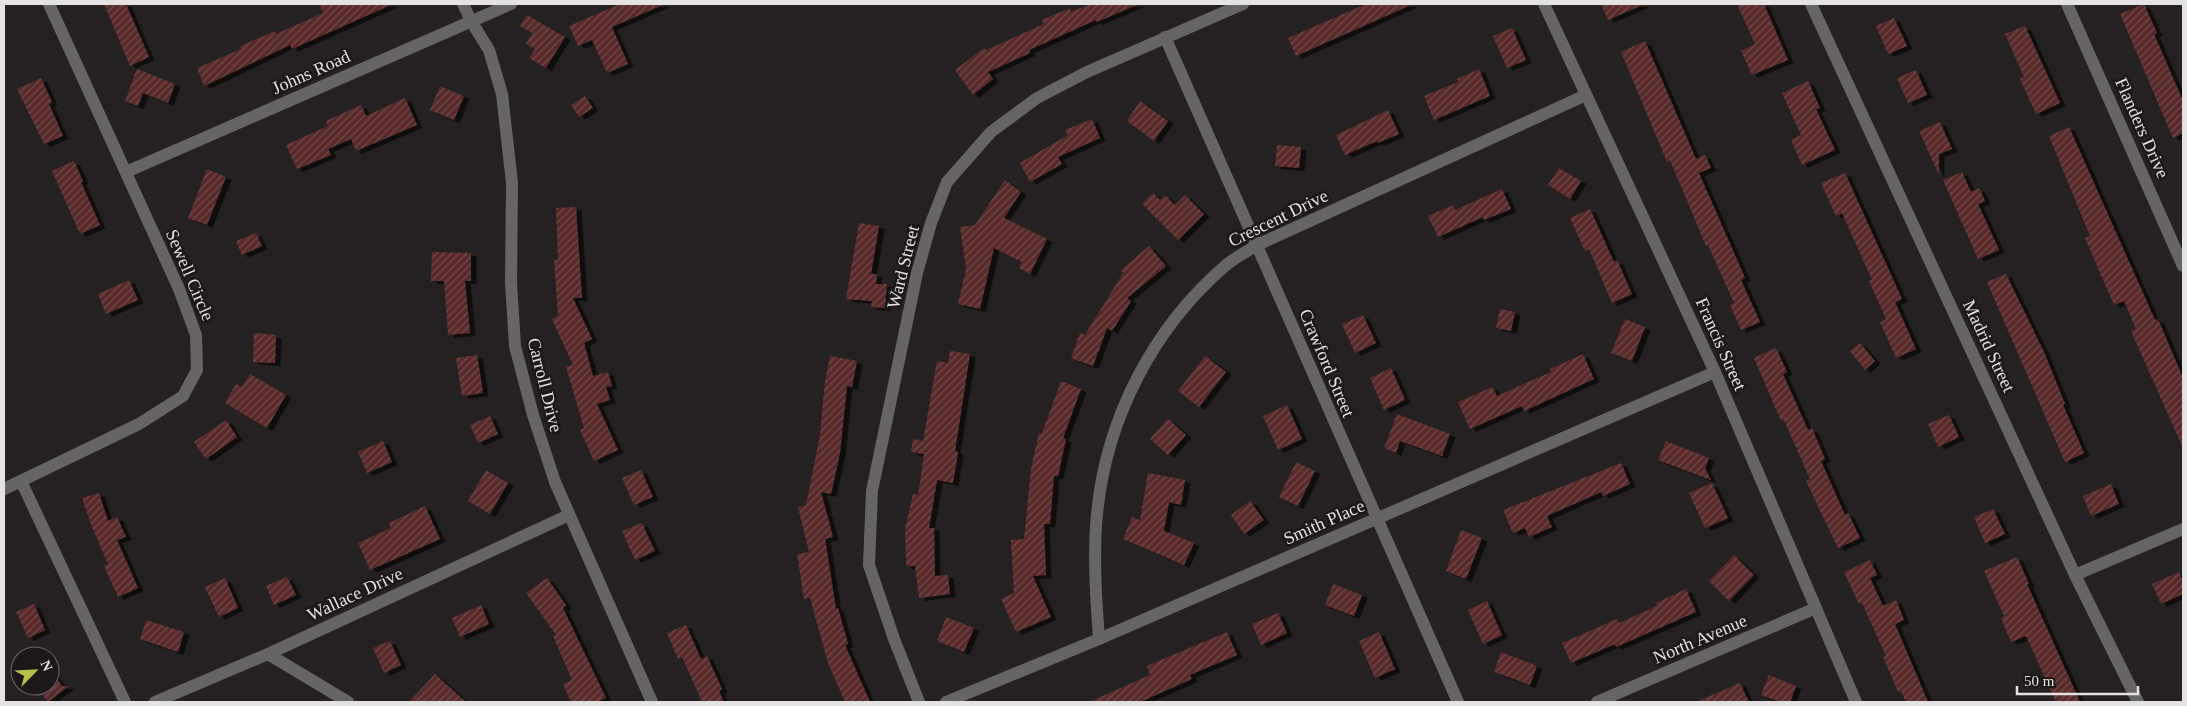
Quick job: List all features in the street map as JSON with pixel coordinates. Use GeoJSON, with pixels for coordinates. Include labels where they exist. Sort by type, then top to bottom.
{"type":"FeatureCollection","features":[{"type":"Feature","properties":{"kind":"street","name":"Sewell Circle"},"geometry":{"type":"LineString","coordinates":[[21,481],[139,424],[183,396],[197,370],[196,336],[183,298],[49,4]]}},
{"type":"Feature","properties":{"kind":"street","name":"Carroll Drive"},"geometry":{"type":"LineString","coordinates":[[463,4],[471,22],[488,50],[502,94],[512,183],[511,283],[515,346],[532,415],[569,515],[652,702]]}},
{"type":"Feature","properties":{"kind":"street","name":"Johns Road"},"geometry":{"type":"LineString","coordinates":[[126,172],[511,4]]}},
{"type":"Feature","properties":{"kind":"street","name":"Ward Street"},"geometry":{"type":"LineString","coordinates":[[919,702],[894,639],[869,565],[870,526],[872,491],[918,273],[931,224],[947,182],[991,132],[1037,98],[1165,37],[1243,4]]}},
{"type":"Feature","properties":{"kind":"street","name":"Francis Street"},"geometry":{"type":"LineString","coordinates":[[1544,4],[1715,372],[1856,702]]}},
{"type":"Feature","properties":{"kind":"street","name":"Madrid Street"},"geometry":{"type":"LineString","coordinates":[[1812,4],[2075,575],[2138,702]]}},
{"type":"Feature","properties":{"kind":"street","name":"Flanders Drive"},"geometry":{"type":"LineString","coordinates":[[2067,4],[2183,266]]}},
{"type":"Feature","properties":{"kind":"street","name":"Crawford Street"},"geometry":{"type":"LineString","coordinates":[[1165,37],[1375,518],[1458,702]]}},
{"type":"Feature","properties":{"kind":"street","name":"Crescent Drive"},"geometry":{"type":"LineString","coordinates":[[1099,639],[1095,583],[1097,513],[1108,454],[1127,398],[1153,348],[1191,298],[1226,265],[1257,246],[1586,95]]}},
{"type":"Feature","properties":{"kind":"street","name":"Smith Place"},"geometry":{"type":"LineString","coordinates":[[946,702],[1099,639],[1715,372]]}},
{"type":"Feature","properties":{"kind":"street"},"geometry":{"type":"LineString","coordinates":[[4,488],[21,481],[125,702]]}},
{"type":"Feature","properties":{"kind":"street","name":"Wallace Drive"},"geometry":{"type":"LineString","coordinates":[[155,702],[268,654],[569,515]]}},
{"type":"Feature","properties":{"kind":"street"},"geometry":{"type":"LineString","coordinates":[[2075,575],[2183,529]]}},
{"type":"Feature","properties":{"kind":"street","name":"North Avenue"},"geometry":{"type":"LineString","coordinates":[[1597,702],[1816,608]]}},
{"type":"Feature","properties":{"kind":"street"},"geometry":{"type":"LineString","coordinates":[[268,654],[348,702]]}},
{"type":"Feature","properties":{"kind":"building"},"geometry":{"type":"Polygon","coordinates":[[[104,4],[126,4],[149,57],[130,66],[104,4]]]}},
{"type":"Feature","properties":{"kind":"building"},"geometry":{"type":"Polygon","coordinates":[[[319,4],[393,4],[292,49],[290,45],[204,86],[197,68],[241,49],[240,46],[275,31],[276,34],[323,13],[319,4]]]}},
{"type":"Feature","properties":{"kind":"building"},"geometry":{"type":"Polygon","coordinates":[[[620,4],[665,4],[612,27],[628,64],[607,73],[592,40],[578,46],[569,26],[620,4]]]}},
{"type":"Feature","properties":{"kind":"building"},"geometry":{"type":"Polygon","coordinates":[[[1090,4],[1139,4],[1097,22],[1096,20],[1029,50],[1030,53],[988,72],[993,79],[973,95],[955,70],[984,48],[986,50],[1044,24],[1042,20],[1070,8],[1071,12],[1090,4]]]}},
{"type":"Feature","properties":{"kind":"building"},"geometry":{"type":"Polygon","coordinates":[[[1366,4],[1413,4],[1296,56],[1288,38],[1366,4]]]}},
{"type":"Feature","properties":{"kind":"building"},"geometry":{"type":"Polygon","coordinates":[[[1601,4],[1645,4],[1608,20],[1601,4]]]}},
{"type":"Feature","properties":{"kind":"building"},"geometry":{"type":"Polygon","coordinates":[[[1737,4],[1764,4],[1788,60],[1752,75],[1741,51],[1755,44],[1737,4]]]}},
{"type":"Feature","properties":{"kind":"building"},"geometry":{"type":"Polygon","coordinates":[[[2144,4],[2157,33],[2154,34],[2183,101],[2183,133],[2173,138],[2120,14],[2144,4]]]}},
{"type":"Feature","properties":{"kind":"building"},"geometry":{"type":"Polygon","coordinates":[[[527,15],[565,37],[546,68],[529,58],[535,49],[526,44],[532,33],[520,26],[527,15]]]}},
{"type":"Feature","properties":{"kind":"building"},"geometry":{"type":"Polygon","coordinates":[[[1894,18],[1907,46],[1888,54],[1876,26],[1894,18]]]}},
{"type":"Feature","properties":{"kind":"building"},"geometry":{"type":"Polygon","coordinates":[[[2025,26],[2060,103],[2036,114],[2020,79],[2024,77],[2005,34],[2025,26]]]}},
{"type":"Feature","properties":{"kind":"building"},"geometry":{"type":"Polygon","coordinates":[[[1512,28],[1526,60],[1507,68],[1493,36],[1512,28]]]}},
{"type":"Feature","properties":{"kind":"building"},"geometry":{"type":"Polygon","coordinates":[[[1645,41],[1696,159],[1705,155],[1711,168],[1699,173],[1745,278],[1741,280],[1760,322],[1741,330],[1730,305],[1734,303],[1708,245],[1706,246],[1670,160],[1667,162],[1621,52],[1645,41]]]}},
{"type":"Feature","properties":{"kind":"building"},"geometry":{"type":"Polygon","coordinates":[[[137,69],[175,84],[168,103],[143,93],[138,106],[125,101],[137,69]]]}},
{"type":"Feature","properties":{"kind":"building"},"geometry":{"type":"Polygon","coordinates":[[[1479,69],[1490,96],[1434,120],[1424,96],[1458,82],[1457,79],[1479,69]]]}},
{"type":"Feature","properties":{"kind":"building"},"geometry":{"type":"Polygon","coordinates":[[[1916,70],[1927,95],[1908,103],[1897,78],[1916,70]]]}},
{"type":"Feature","properties":{"kind":"building"},"geometry":{"type":"Polygon","coordinates":[[[41,78],[52,102],[49,104],[63,136],[44,144],[17,89],[41,78]]]}},
{"type":"Feature","properties":{"kind":"building"},"geometry":{"type":"Polygon","coordinates":[[[1808,81],[1820,108],[1816,109],[1835,150],[1802,165],[1791,140],[1801,135],[1782,93],[1808,81]]]}},
{"type":"Feature","properties":{"kind":"building"},"geometry":{"type":"Polygon","coordinates":[[[440,86],[464,96],[454,120],[430,110],[440,86]]]}},
{"type":"Feature","properties":{"kind":"building"},"geometry":{"type":"Polygon","coordinates":[[[585,96],[593,108],[579,117],[571,105],[585,96]]]}},
{"type":"Feature","properties":{"kind":"building"},"geometry":{"type":"Polygon","coordinates":[[[405,98],[417,125],[356,151],[351,139],[328,149],[331,155],[297,169],[286,145],[328,126],[326,121],[361,105],[366,116],[405,98]]]}},
{"type":"Feature","properties":{"kind":"building"},"geometry":{"type":"Polygon","coordinates":[[[1140,101],[1168,121],[1154,141],[1127,121],[1140,101]]]}},
{"type":"Feature","properties":{"kind":"building"},"geometry":{"type":"Polygon","coordinates":[[[1388,110],[1399,134],[1345,155],[1336,135],[1388,110]]]}},
{"type":"Feature","properties":{"kind":"building"},"geometry":{"type":"Polygon","coordinates":[[[1092,119],[1100,138],[1058,157],[1062,164],[1030,182],[1020,163],[1068,135],[1065,130],[1092,119]]]}},
{"type":"Feature","properties":{"kind":"building"},"geometry":{"type":"Polygon","coordinates":[[[1940,122],[1952,149],[1939,154],[1939,175],[1919,131],[1940,122]]]}},
{"type":"Feature","properties":{"kind":"building"},"geometry":{"type":"Polygon","coordinates":[[[2069,127],[2155,320],[2158,319],[2183,378],[2183,448],[2131,331],[2136,329],[2124,301],[2114,305],[2085,238],[2090,236],[2049,136],[2069,127]]]}},
{"type":"Feature","properties":{"kind":"building"},"geometry":{"type":"Polygon","coordinates":[[[1277,145],[1301,147],[1299,168],[1275,166],[1277,145]]]}},
{"type":"Feature","properties":{"kind":"building"},"geometry":{"type":"Polygon","coordinates":[[[74,161],[100,225],[80,234],[52,171],[74,161]]]}},
{"type":"Feature","properties":{"kind":"building"},"geometry":{"type":"Polygon","coordinates":[[[1559,168],[1581,181],[1570,199],[1548,185],[1559,168]]]}},
{"type":"Feature","properties":{"kind":"building"},"geometry":{"type":"Polygon","coordinates":[[[207,169],[226,177],[207,225],[188,218],[207,169]]]}},
{"type":"Feature","properties":{"kind":"building"},"geometry":{"type":"Polygon","coordinates":[[[1962,172],[1971,192],[1979,188],[1985,201],[1978,204],[1999,250],[1978,259],[1943,180],[1962,172]]]}},
{"type":"Feature","properties":{"kind":"building"},"geometry":{"type":"Polygon","coordinates":[[[1845,173],[1902,299],[1895,302],[1916,349],[1896,358],[1880,322],[1886,319],[1869,281],[1872,280],[1842,213],[1836,216],[1821,183],[1845,173]]]}},
{"type":"Feature","properties":{"kind":"building"},"geometry":{"type":"Polygon","coordinates":[[[1005,180],[1021,192],[1004,218],[1047,239],[1030,274],[1019,268],[1022,262],[994,248],[980,309],[958,304],[966,269],[960,227],[975,225],[1005,180]]]}},
{"type":"Feature","properties":{"kind":"building"},"geometry":{"type":"Polygon","coordinates":[[[1502,189],[1511,209],[1484,220],[1483,217],[1438,237],[1428,216],[1453,205],[1455,210],[1502,189]]]}},
{"type":"Feature","properties":{"kind":"building"},"geometry":{"type":"Polygon","coordinates":[[[1153,193],[1160,200],[1165,195],[1175,205],[1185,195],[1204,214],[1178,240],[1142,204],[1153,193]]]}},
{"type":"Feature","properties":{"kind":"building"},"geometry":{"type":"Polygon","coordinates":[[[576,207],[582,298],[573,298],[592,339],[584,343],[593,376],[608,372],[612,386],[606,387],[610,400],[597,404],[618,450],[594,461],[580,430],[584,428],[566,367],[573,365],[552,319],[558,316],[554,260],[558,260],[556,208],[576,207]]]}},
{"type":"Feature","properties":{"kind":"building"},"geometry":{"type":"Polygon","coordinates":[[[1590,209],[1614,262],[1617,260],[1632,294],[1612,303],[1589,249],[1585,251],[1570,218],[1590,209]]]}},
{"type":"Feature","properties":{"kind":"building"},"geometry":{"type":"Polygon","coordinates":[[[859,223],[879,226],[871,274],[877,274],[876,284],[887,284],[885,308],[871,307],[872,301],[846,299],[859,223]]]}},
{"type":"Feature","properties":{"kind":"building"},"geometry":{"type":"Polygon","coordinates":[[[256,233],[262,246],[242,255],[236,241],[256,233]]]}},
{"type":"Feature","properties":{"kind":"building"},"geometry":{"type":"Polygon","coordinates":[[[1149,246],[1166,266],[1127,298],[1131,301],[1112,331],[1107,328],[1093,366],[1071,358],[1080,333],[1085,335],[1123,273],[1121,270],[1149,246]]]}},
{"type":"Feature","properties":{"kind":"building"},"geometry":{"type":"Polygon","coordinates":[[[432,252],[471,253],[471,281],[465,281],[470,333],[448,335],[444,281],[431,281],[432,252]]]}},
{"type":"Feature","properties":{"kind":"building"},"geometry":{"type":"Polygon","coordinates":[[[2006,274],[2044,352],[2065,404],[2063,405],[2084,453],[2065,462],[1987,282],[2006,274]]]}},
{"type":"Feature","properties":{"kind":"building"},"geometry":{"type":"Polygon","coordinates":[[[129,280],[138,300],[106,314],[98,294],[129,280]]]}},
{"type":"Feature","properties":{"kind":"building"},"geometry":{"type":"Polygon","coordinates":[[[1500,309],[1515,312],[1511,331],[1496,328],[1500,309]]]}},
{"type":"Feature","properties":{"kind":"building"},"geometry":{"type":"Polygon","coordinates":[[[1363,315],[1376,343],[1355,353],[1342,324],[1363,315]]]}},
{"type":"Feature","properties":{"kind":"building"},"geometry":{"type":"Polygon","coordinates":[[[1625,319],[1645,327],[1632,361],[1611,353],[1625,319]]]}},
{"type":"Feature","properties":{"kind":"building"},"geometry":{"type":"Polygon","coordinates":[[[254,333],[276,335],[275,363],[253,362],[254,333]]]}},
{"type":"Feature","properties":{"kind":"building"},"geometry":{"type":"Polygon","coordinates":[[[1860,343],[1875,361],[1865,370],[1850,351],[1860,343]]]}},
{"type":"Feature","properties":{"kind":"building"},"geometry":{"type":"Polygon","coordinates":[[[1776,348],[1787,372],[1783,374],[1808,430],[1812,428],[1825,459],[1821,461],[1845,515],[1848,513],[1860,538],[1838,548],[1806,481],[1810,479],[1784,420],[1781,421],[1754,358],[1776,348]]]}},
{"type":"Feature","properties":{"kind":"building"},"geometry":{"type":"Polygon","coordinates":[[[950,351],[970,354],[955,451],[958,452],[953,483],[937,480],[929,528],[934,528],[935,576],[948,575],[950,594],[919,598],[915,566],[906,566],[905,529],[913,494],[918,495],[924,454],[911,452],[913,439],[923,441],[937,361],[948,363],[950,351]]]}},
{"type":"Feature","properties":{"kind":"building"},"geometry":{"type":"Polygon","coordinates":[[[1583,354],[1594,379],[1524,411],[1522,406],[1470,429],[1458,402],[1492,387],[1497,396],[1551,372],[1550,369],[1583,354]]]}},
{"type":"Feature","properties":{"kind":"building"},"geometry":{"type":"Polygon","coordinates":[[[477,355],[483,393],[462,396],[456,358],[477,355]]]}},
{"type":"Feature","properties":{"kind":"building"},"geometry":{"type":"Polygon","coordinates":[[[830,356],[857,361],[852,387],[847,386],[840,453],[831,494],[821,492],[833,537],[825,539],[836,609],[838,608],[848,644],[845,645],[870,702],[845,702],[828,663],[810,598],[804,599],[797,554],[809,552],[798,507],[806,505],[820,435],[825,381],[830,356]]]}},
{"type":"Feature","properties":{"kind":"building"},"geometry":{"type":"Polygon","coordinates":[[[1205,356],[1226,372],[1199,407],[1178,391],[1205,356]]]}},
{"type":"Feature","properties":{"kind":"building"},"geometry":{"type":"Polygon","coordinates":[[[1391,368],[1405,400],[1384,410],[1370,378],[1391,368]]]}},
{"type":"Feature","properties":{"kind":"building"},"geometry":{"type":"Polygon","coordinates":[[[250,374],[286,395],[267,428],[225,403],[236,384],[242,387],[250,374]]]}},
{"type":"Feature","properties":{"kind":"building"},"geometry":{"type":"Polygon","coordinates":[[[1061,381],[1081,389],[1063,438],[1066,439],[1058,476],[1054,476],[1050,524],[1044,524],[1046,575],[1033,576],[1051,617],[1016,632],[1001,599],[1014,593],[1011,540],[1024,539],[1031,469],[1039,433],[1042,433],[1061,381]]]}},
{"type":"Feature","properties":{"kind":"building"},"geometry":{"type":"Polygon","coordinates":[[[1287,405],[1302,439],[1278,450],[1263,416],[1287,405]]]}},
{"type":"Feature","properties":{"kind":"building"},"geometry":{"type":"Polygon","coordinates":[[[1397,414],[1450,434],[1442,456],[1400,441],[1396,453],[1384,448],[1397,414]]]}},
{"type":"Feature","properties":{"kind":"building"},"geometry":{"type":"Polygon","coordinates":[[[1949,415],[1959,437],[1938,447],[1928,424],[1949,415]]]}},
{"type":"Feature","properties":{"kind":"building"},"geometry":{"type":"Polygon","coordinates":[[[490,416],[498,434],[478,443],[470,425],[490,416]]]}},
{"type":"Feature","properties":{"kind":"building"},"geometry":{"type":"Polygon","coordinates":[[[1168,419],[1186,435],[1168,455],[1150,439],[1168,419]]]}},
{"type":"Feature","properties":{"kind":"building"},"geometry":{"type":"Polygon","coordinates":[[[226,420],[237,437],[206,459],[194,442],[226,420]]]}},
{"type":"Feature","properties":{"kind":"building"},"geometry":{"type":"Polygon","coordinates":[[[383,441],[392,462],[367,473],[358,452],[383,441]]]}},
{"type":"Feature","properties":{"kind":"building"},"geometry":{"type":"Polygon","coordinates":[[[1666,441],[1709,458],[1705,468],[1711,480],[1658,460],[1666,441]]]}},
{"type":"Feature","properties":{"kind":"building"},"geometry":{"type":"Polygon","coordinates":[[[1296,462],[1315,471],[1298,506],[1279,497],[1296,462]]]}},
{"type":"Feature","properties":{"kind":"building"},"geometry":{"type":"Polygon","coordinates":[[[1621,463],[1630,484],[1603,496],[1601,492],[1547,516],[1552,527],[1529,537],[1525,528],[1513,533],[1503,510],[1621,463]]]}},
{"type":"Feature","properties":{"kind":"building"},"geometry":{"type":"Polygon","coordinates":[[[486,470],[508,483],[490,514],[468,501],[486,470]]]}},
{"type":"Feature","properties":{"kind":"building"},"geometry":{"type":"Polygon","coordinates":[[[641,470],[653,497],[634,505],[622,478],[641,470]]]}},
{"type":"Feature","properties":{"kind":"building"},"geometry":{"type":"Polygon","coordinates":[[[1148,473],[1185,480],[1181,505],[1169,502],[1164,531],[1194,543],[1184,565],[1123,539],[1132,517],[1140,520],[1148,473]]]}},
{"type":"Feature","properties":{"kind":"building"},"geometry":{"type":"Polygon","coordinates":[[[1712,483],[1728,518],[1705,528],[1689,493],[1712,483]]]}},
{"type":"Feature","properties":{"kind":"building"},"geometry":{"type":"Polygon","coordinates":[[[2111,484],[2119,504],[2091,516],[2083,496],[2111,484]]]}},
{"type":"Feature","properties":{"kind":"building"},"geometry":{"type":"Polygon","coordinates":[[[99,493],[108,521],[117,517],[126,537],[117,540],[138,588],[118,597],[104,566],[108,564],[82,498],[99,493]]]}},
{"type":"Feature","properties":{"kind":"building"},"geometry":{"type":"Polygon","coordinates":[[[1250,501],[1264,520],[1244,534],[1231,515],[1250,501]]]}},
{"type":"Feature","properties":{"kind":"building"},"geometry":{"type":"Polygon","coordinates":[[[425,506],[440,539],[370,570],[358,543],[391,528],[389,523],[425,506]]]}},
{"type":"Feature","properties":{"kind":"building"},"geometry":{"type":"Polygon","coordinates":[[[1993,509],[2005,534],[1985,543],[1974,517],[1993,509]]]}},
{"type":"Feature","properties":{"kind":"building"},"geometry":{"type":"Polygon","coordinates":[[[642,523],[655,551],[635,560],[622,531],[642,523]]]}},
{"type":"Feature","properties":{"kind":"building"},"geometry":{"type":"Polygon","coordinates":[[[1461,530],[1482,538],[1466,579],[1446,571],[1461,530]]]}},
{"type":"Feature","properties":{"kind":"building"},"geometry":{"type":"Polygon","coordinates":[[[1734,555],[1754,575],[1729,601],[1709,581],[1734,555]]]}},
{"type":"Feature","properties":{"kind":"building"},"geometry":{"type":"Polygon","coordinates":[[[2017,557],[2029,584],[2027,584],[2080,702],[2056,702],[2026,636],[2011,642],[2001,618],[2004,616],[1984,571],[2017,557]]]}},
{"type":"Feature","properties":{"kind":"building"},"geometry":{"type":"Polygon","coordinates":[[[1870,560],[1877,575],[1870,578],[1883,606],[1896,600],[1904,620],[1895,624],[1928,702],[1906,702],[1901,691],[1898,692],[1883,657],[1886,656],[1862,603],[1859,604],[1844,572],[1870,560]]]}},
{"type":"Feature","properties":{"kind":"building"},"geometry":{"type":"Polygon","coordinates":[[[2179,572],[2183,583],[2183,594],[2161,604],[2152,584],[2179,572]]]}},
{"type":"Feature","properties":{"kind":"building"},"geometry":{"type":"Polygon","coordinates":[[[287,577],[296,595],[274,605],[266,586],[287,577]]]}},
{"type":"Feature","properties":{"kind":"building"},"geometry":{"type":"Polygon","coordinates":[[[225,578],[238,608],[219,617],[205,587],[225,578]]]}},
{"type":"Feature","properties":{"kind":"building"},"geometry":{"type":"Polygon","coordinates":[[[547,578],[566,605],[563,608],[606,698],[597,702],[571,702],[563,684],[572,680],[553,636],[556,635],[526,593],[547,578]]]}},
{"type":"Feature","properties":{"kind":"building"},"geometry":{"type":"Polygon","coordinates":[[[1333,584],[1362,595],[1354,616],[1325,605],[1333,584]]]}},
{"type":"Feature","properties":{"kind":"building"},"geometry":{"type":"Polygon","coordinates":[[[1686,589],[1696,612],[1616,647],[1615,644],[1571,663],[1562,643],[1617,619],[1619,623],[1657,606],[1656,603],[1686,589]]]}},
{"type":"Feature","properties":{"kind":"building"},"geometry":{"type":"Polygon","coordinates":[[[1487,601],[1502,635],[1483,644],[1468,610],[1487,601]]]}},
{"type":"Feature","properties":{"kind":"building"},"geometry":{"type":"Polygon","coordinates":[[[34,604],[45,630],[28,638],[16,612],[34,604]]]}},
{"type":"Feature","properties":{"kind":"building"},"geometry":{"type":"Polygon","coordinates":[[[481,605],[489,624],[460,637],[452,618],[481,605]]]}},
{"type":"Feature","properties":{"kind":"building"},"geometry":{"type":"Polygon","coordinates":[[[1278,613],[1287,633],[1261,645],[1252,624],[1278,613]]]}},
{"type":"Feature","properties":{"kind":"building"},"geometry":{"type":"Polygon","coordinates":[[[946,617],[974,628],[964,652],[937,641],[946,617]]]}},
{"type":"Feature","properties":{"kind":"building"},"geometry":{"type":"Polygon","coordinates":[[[146,620],[184,632],[178,652],[140,639],[146,620]]]}},
{"type":"Feature","properties":{"kind":"building"},"geometry":{"type":"Polygon","coordinates":[[[686,625],[701,659],[707,656],[722,689],[719,691],[724,702],[702,702],[682,657],[678,659],[667,633],[686,625]]]}},
{"type":"Feature","properties":{"kind":"building"},"geometry":{"type":"Polygon","coordinates":[[[1227,632],[1237,655],[1190,675],[1192,679],[1140,702],[1089,702],[1150,675],[1147,666],[1227,632]]]}},
{"type":"Feature","properties":{"kind":"building"},"geometry":{"type":"Polygon","coordinates":[[[1379,632],[1395,669],[1375,678],[1359,641],[1379,632]]]}},
{"type":"Feature","properties":{"kind":"building"},"geometry":{"type":"Polygon","coordinates":[[[390,641],[401,665],[384,673],[373,648],[390,641]]]}},
{"type":"Feature","properties":{"kind":"building"},"geometry":{"type":"Polygon","coordinates":[[[1501,652],[1537,666],[1530,685],[1494,672],[1501,652]]]}},
{"type":"Feature","properties":{"kind":"building"},"geometry":{"type":"Polygon","coordinates":[[[435,674],[466,702],[409,702],[435,674]]]}},
{"type":"Feature","properties":{"kind":"building"},"geometry":{"type":"Polygon","coordinates":[[[1769,675],[1796,686],[1790,702],[1781,702],[1761,695],[1769,675]]]}},
{"type":"Feature","properties":{"kind":"building"},"geometry":{"type":"Polygon","coordinates":[[[60,683],[62,686],[69,686],[60,693],[60,683]]]}},
{"type":"Feature","properties":{"kind":"building"},"geometry":{"type":"Polygon","coordinates":[[[1740,683],[1749,702],[1696,702],[1740,683]]]}},
{"type":"Feature","properties":{"kind":"building"},"geometry":{"type":"Polygon","coordinates":[[[44,696],[56,696],[48,702],[44,696]]]}}]}
